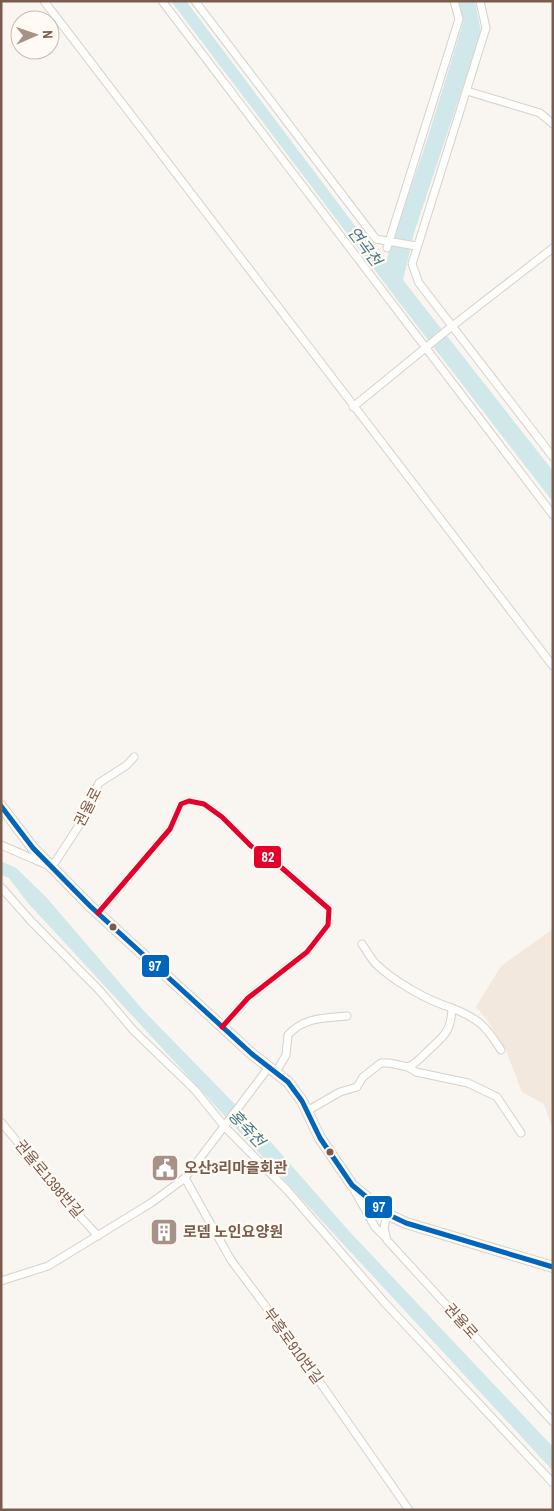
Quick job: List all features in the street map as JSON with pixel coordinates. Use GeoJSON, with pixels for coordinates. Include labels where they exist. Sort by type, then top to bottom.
{"type":"FeatureCollection","features":[{"type":"Feature","properties":{"kind":"main road"},"geometry":{"type":"LineString","coordinates":[[1,806],[33,848],[98,913],[222,1027],[292,1086],[320,1138],[352,1185],[387,1214],[406,1223],[553,1267]]}},
{"type":"Feature","properties":{"kind":"street"},"geometry":{"type":"LineString","coordinates":[[44,1],[553,666]]}},
{"type":"Feature","properties":{"kind":"street"},"geometry":{"type":"LineString","coordinates":[[162,1],[553,515]]}},
{"type":"Feature","properties":{"kind":"street"},"geometry":{"type":"LineString","coordinates":[[195,1],[376,239],[388,244],[416,246]]}},
{"type":"Feature","properties":{"kind":"street"},"geometry":{"type":"LineString","coordinates":[[388,244],[458,19],[454,1]]}},
{"type":"Feature","properties":{"kind":"street"},"geometry":{"type":"LineString","coordinates":[[480,1],[486,28],[416,246],[412,264],[418,282],[553,457]]}},
{"type":"Feature","properties":{"kind":"street"},"geometry":{"type":"LineString","coordinates":[[467,91],[540,113],[553,124]]}},
{"type":"Feature","properties":{"kind":"street"},"geometry":{"type":"LineString","coordinates":[[353,407],[451,327],[553,248]]}},
{"type":"Feature","properties":{"kind":"street","name":"권율로"},"geometry":{"type":"LineString","coordinates":[[52,866],[80,824],[99,783],[127,765],[134,757]]}},
{"type":"Feature","properties":{"kind":"street"},"geometry":{"type":"LineString","coordinates":[[98,913],[170,829],[181,804],[189,801],[204,804],[222,816],[251,846],[274,861],[329,909],[328,925],[307,952],[248,998],[222,1027]]}},
{"type":"Feature","properties":{"kind":"street"},"geometry":{"type":"LineString","coordinates":[[1,845],[52,866]]}},
{"type":"Feature","properties":{"kind":"street"},"geometry":{"type":"LineString","coordinates":[[1,887],[30,920],[100,991],[134,1031],[195,1090],[224,1127],[287,1190],[384,1302],[553,1483]]}},
{"type":"Feature","properties":{"kind":"street"},"geometry":{"type":"LineString","coordinates":[[362,944],[375,963],[404,984],[436,1003],[477,1019],[488,1029],[500,1050]]}},
{"type":"Feature","properties":{"kind":"street"},"geometry":{"type":"LineString","coordinates":[[408,1067],[417,1063],[444,1038],[451,1022],[452,1008]]}},
{"type":"Feature","properties":{"kind":"street"},"geometry":{"type":"LineString","coordinates":[[1,1281],[48,1266],[151,1203],[185,1178],[245,1100],[286,1055],[288,1035],[299,1024],[318,1018],[347,1016]]}},
{"type":"Feature","properties":{"kind":"street"},"geometry":{"type":"LineString","coordinates":[[307,1111],[340,1092],[357,1087],[363,1078],[381,1064],[389,1062],[408,1067],[416,1072],[468,1083],[497,1097],[521,1132]]}},
{"type":"Feature","properties":{"kind":"street","name":"권율로1398번길"},"geometry":{"type":"LineString","coordinates":[[1,1122],[66,1201],[98,1236]]}},
{"type":"Feature","properties":{"kind":"street","name":"부흥로910번길"},"geometry":{"type":"LineString","coordinates":[[185,1178],[230,1260],[287,1335],[409,1510]]}},
{"type":"Feature","properties":{"kind":"street","name":"권율로"},"geometry":{"type":"LineString","coordinates":[[352,1185],[376,1227],[553,1422]]}},
{"type":"Feature","properties":{"kind":"street"},"geometry":{"type":"LineString","coordinates":[[387,1214],[384,1228],[388,1240]]}},
{"type":"Feature","properties":{"kind":"shaded area"},"geometry":{"type":"Polygon","coordinates":[[[553,929],[553,1130],[544,1104],[522,1092],[505,1048],[476,1007],[501,966],[553,929]]]}},
{"type":"Feature","properties":{"kind":"water","name":"연곡천"},"geometry":{"type":"Polygon","coordinates":[[[171,1],[186,1],[374,251],[386,261],[427,140],[463,23],[459,1],[475,1],[481,32],[414,233],[403,280],[553,471],[553,502],[402,306],[171,1]]]}},
{"type":"Feature","properties":{"kind":"water","name":"홍죽천"},"geometry":{"type":"Polygon","coordinates":[[[1,861],[16,868],[46,897],[143,1010],[263,1133],[348,1230],[553,1447],[553,1471],[28,903],[9,878],[1,875],[1,861]]]}},
{"type":"Feature","properties":{"kind":"transit line","name":"82"},"geometry":{"type":"LineString","coordinates":[[98,913],[170,829],[181,804],[189,801],[204,804],[222,817],[251,846],[274,861],[329,909],[328,925],[307,952],[248,998],[222,1027]]}},
{"type":"Feature","properties":{"kind":"transit line","name":"97"},"geometry":{"type":"LineString","coordinates":[[1,806],[33,848],[90,906],[252,1054],[288,1082],[302,1101],[320,1138],[352,1185],[387,1214],[406,1223],[553,1267]]}},
{"type":"Feature","properties":{"kind":"place","name":"오산3리마을회관"},"geometry":{"type":"Point","coordinates":[165,1168]}},
{"type":"Feature","properties":{"kind":"place","name":"로뎀 노인요양원"},"geometry":{"type":"Point","coordinates":[164,1232]}}]}
